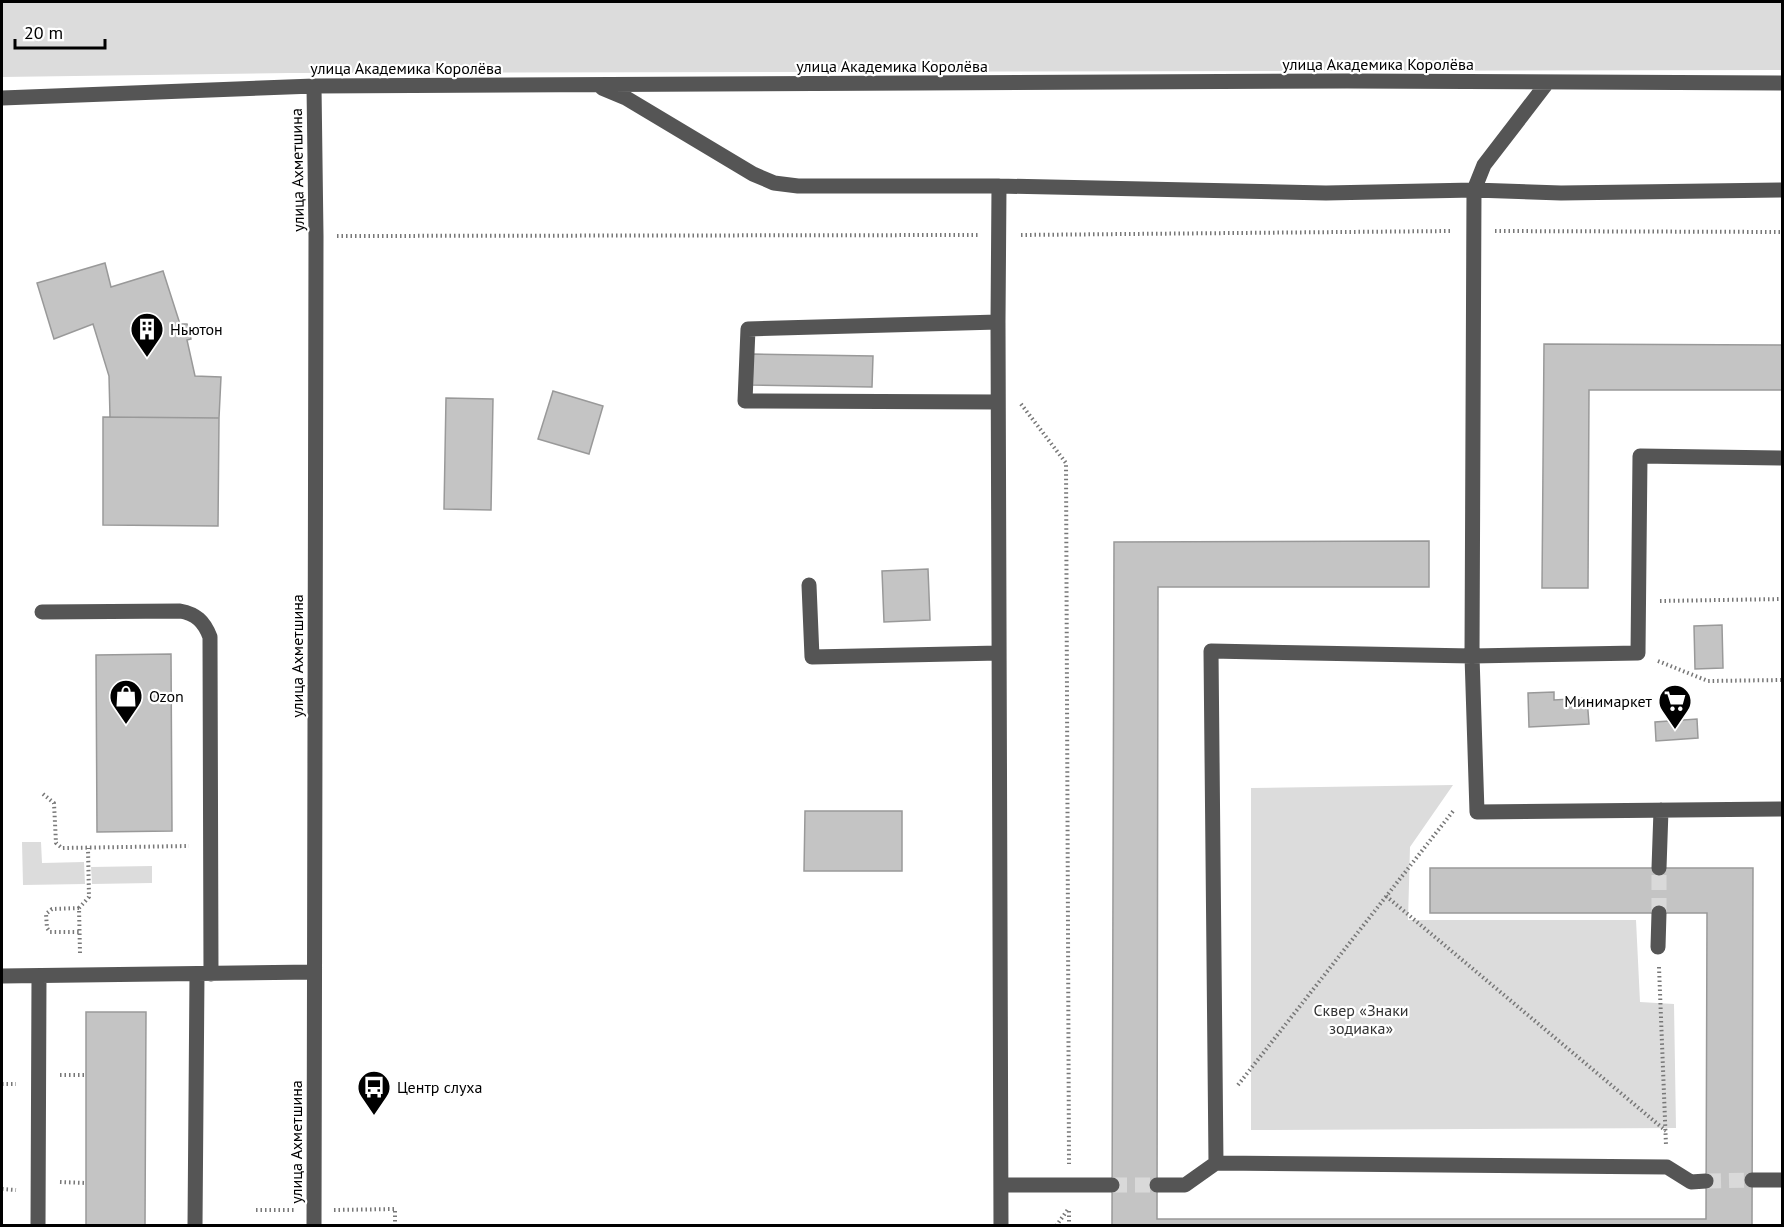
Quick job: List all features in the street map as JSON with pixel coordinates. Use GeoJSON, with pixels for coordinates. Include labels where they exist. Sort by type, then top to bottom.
{"type":"FeatureCollection","features":[{"type":"Feature","properties":{"kind":"street","name":"улица Академика Королёва"},"geometry":{"type":"LineString","coordinates":[[2,98],[314,86],[1335,81],[1782,83]]}},
{"type":"Feature","properties":{"kind":"street"},"geometry":{"type":"LineString","coordinates":[[1547,83],[1484,165],[1474,190],[1472,656],[1478,812],[1782,809]]}},
{"type":"Feature","properties":{"kind":"street","name":"улица Ахметшина"},"geometry":{"type":"LineString","coordinates":[[314,86],[316,236],[314,1226]]}},
{"type":"Feature","properties":{"kind":"street"},"geometry":{"type":"LineString","coordinates":[[596,86],[626,98],[753,174],[774,183],[798,186],[999,186],[1326,193],[1474,190],[1561,193],[1782,190]]}},
{"type":"Feature","properties":{"kind":"street"},"geometry":{"type":"LineString","coordinates":[[999,186],[1001,1226]]}},
{"type":"Feature","properties":{"kind":"street"},"geometry":{"type":"LineString","coordinates":[[998,322],[748,329],[745,401],[998,402]]}},
{"type":"Feature","properties":{"kind":"street"},"geometry":{"type":"LineString","coordinates":[[1216,1163],[1211,651],[1472,656],[1638,653],[1640,456],[1782,458]]}},
{"type":"Feature","properties":{"kind":"street"},"geometry":{"type":"LineString","coordinates":[[809,585],[812,657],[999,653]]}},
{"type":"Feature","properties":{"kind":"street"},"geometry":{"type":"LineString","coordinates":[[42,612],[180,611],[191,613],[203,622],[210,636],[211,845],[195,1226]]}},
{"type":"Feature","properties":{"kind":"street"},"geometry":{"type":"LineString","coordinates":[[1659,868],[1660,810]]}},
{"type":"Feature","properties":{"kind":"street"},"geometry":{"type":"LineString","coordinates":[[1658,947],[1659,913]]}},
{"type":"Feature","properties":{"kind":"street"},"geometry":{"type":"LineString","coordinates":[[2,976],[314,972]]}},
{"type":"Feature","properties":{"kind":"street"},"geometry":{"type":"LineString","coordinates":[[38,1226],[39,976]]}},
{"type":"Feature","properties":{"kind":"street"},"geometry":{"type":"LineString","coordinates":[[1157,1185],[1185,1185],[1216,1163],[1667,1167],[1691,1182],[1706,1181]]}},
{"type":"Feature","properties":{"kind":"street"},"geometry":{"type":"LineString","coordinates":[[1752,1180],[1782,1180]]}},
{"type":"Feature","properties":{"kind":"street"},"geometry":{"type":"LineString","coordinates":[[1001,1185],[1112,1185]]}},
{"type":"Feature","properties":{"kind":"path"},"geometry":{"type":"LineString","coordinates":[[316,236],[999,235],[1475,231],[1782,232]]}},
{"type":"Feature","properties":{"kind":"path"},"geometry":{"type":"LineString","coordinates":[[1019,401],[1066,463],[1069,1226]]}},
{"type":"Feature","properties":{"kind":"path"},"geometry":{"type":"LineString","coordinates":[[1639,601],[1782,599]]}},
{"type":"Feature","properties":{"kind":"path"},"geometry":{"type":"LineString","coordinates":[[1638,653],[1708,681],[1782,680]]}},
{"type":"Feature","properties":{"kind":"path"},"geometry":{"type":"LineString","coordinates":[[1215,1114],[1477,781]]}},
{"type":"Feature","properties":{"kind":"path"},"geometry":{"type":"LineString","coordinates":[[43,794],[54,803],[57,845],[62,848],[211,845]]}},
{"type":"Feature","properties":{"kind":"path"},"geometry":{"type":"LineString","coordinates":[[80,975],[79,908],[89,897],[88,848]]}},
{"type":"Feature","properties":{"kind":"path"},"geometry":{"type":"LineString","coordinates":[[1386,896],[1666,1131]]}},
{"type":"Feature","properties":{"kind":"path"},"geometry":{"type":"LineString","coordinates":[[79,908],[52,909],[46,914],[47,928],[50,932],[80,932]]}},
{"type":"Feature","properties":{"kind":"path"},"geometry":{"type":"LineString","coordinates":[[1658,947],[1667,1167]]}},
{"type":"Feature","properties":{"kind":"path"},"geometry":{"type":"LineString","coordinates":[[1056,1226],[1069,1208]]}},
{"type":"Feature","properties":{"kind":"green space"},"geometry":{"type":"Polygon","coordinates":[[[2,2],[1782,2],[1782,70],[289,73],[2,77],[2,2]]]}},
{"type":"Feature","properties":{"kind":"green space","name":"Сквер «Знаки зодиака»"},"geometry":{"type":"Polygon","coordinates":[[[1453,785],[1410,847],[1408,920],[1636,920],[1640,1002],[1674,1004],[1676,1128],[1251,1130],[1251,788],[1453,785]]]}},
{"type":"Feature","properties":{"kind":"green space"},"geometry":{"type":"Polygon","coordinates":[[[22,842],[41,842],[42,863],[84,862],[85,884],[23,885],[22,842]]]}},
{"type":"Feature","properties":{"kind":"green space"},"geometry":{"type":"Polygon","coordinates":[[[152,866],[152,883],[92,884],[91,867],[152,866]]]}},
{"type":"Feature","properties":{"kind":"building","name":"Ньютон"},"geometry":{"type":"Polygon","coordinates":[[[105,263],[111,287],[163,271],[180,324],[187,324],[191,339],[187,340],[195,376],[221,377],[219,418],[110,417],[109,376],[93,324],[54,339],[37,283],[105,263]]]}},
{"type":"Feature","properties":{"kind":"building"},"geometry":{"type":"Polygon","coordinates":[[[1544,344],[1782,345],[1782,390],[1589,390],[1588,588],[1542,588],[1544,344]]]}},
{"type":"Feature","properties":{"kind":"building"},"geometry":{"type":"Polygon","coordinates":[[[753,354],[873,356],[872,387],[752,385],[753,354]]]}},
{"type":"Feature","properties":{"kind":"building"},"geometry":{"type":"Polygon","coordinates":[[[553,391],[603,406],[589,454],[538,439],[553,391]]]}},
{"type":"Feature","properties":{"kind":"building"},"geometry":{"type":"Polygon","coordinates":[[[446,398],[493,399],[491,510],[444,509],[446,398]]]}},
{"type":"Feature","properties":{"kind":"building"},"geometry":{"type":"Polygon","coordinates":[[[103,417],[219,418],[218,526],[103,525],[103,417]]]}},
{"type":"Feature","properties":{"kind":"building"},"geometry":{"type":"Polygon","coordinates":[[[1429,541],[1429,587],[1158,587],[1157,1219],[1706,1219],[1707,913],[1430,913],[1430,868],[1753,868],[1752,1226],[1112,1226],[1114,542],[1429,541]]]}},
{"type":"Feature","properties":{"kind":"building"},"geometry":{"type":"Polygon","coordinates":[[[928,569],[930,620],[884,622],[882,571],[928,569]]]}},
{"type":"Feature","properties":{"kind":"building"},"geometry":{"type":"Polygon","coordinates":[[[1722,625],[1723,668],[1695,669],[1694,626],[1722,625]]]}},
{"type":"Feature","properties":{"kind":"building"},"geometry":{"type":"Polygon","coordinates":[[[171,654],[172,831],[97,832],[96,655],[171,654]]]}},
{"type":"Feature","properties":{"kind":"building"},"geometry":{"type":"Polygon","coordinates":[[[1554,692],[1554,700],[1587,698],[1589,724],[1529,727],[1528,693],[1554,692]]]}},
{"type":"Feature","properties":{"kind":"building"},"geometry":{"type":"Polygon","coordinates":[[[1697,719],[1698,738],[1656,741],[1655,722],[1697,719]]]}},
{"type":"Feature","properties":{"kind":"building"},"geometry":{"type":"Polygon","coordinates":[[[805,811],[902,811],[902,871],[804,871],[805,811]]]}},
{"type":"Feature","properties":{"kind":"building"},"geometry":{"type":"Polygon","coordinates":[[[86,1012],[146,1012],[145,1226],[86,1226],[86,1012]]]}},
{"type":"Feature","properties":{"kind":"tunnel"},"geometry":{"type":"LineString","coordinates":[[1659,868],[1659,913]]}},
{"type":"Feature","properties":{"kind":"tunnel"},"geometry":{"type":"LineString","coordinates":[[1706,1181],[1752,1180]]}},
{"type":"Feature","properties":{"kind":"tunnel"},"geometry":{"type":"LineString","coordinates":[[1112,1185],[1157,1185]]}},
{"type":"Feature","properties":{"kind":"place","name":"Ньютон"},"geometry":{"type":"Point","coordinates":[147,358]}},
{"type":"Feature","properties":{"kind":"place","name":"Ozon"},"geometry":{"type":"Point","coordinates":[126,725]}},
{"type":"Feature","properties":{"kind":"place","name":"Минимаркет"},"geometry":{"type":"Point","coordinates":[1675,730]}},
{"type":"Feature","properties":{"kind":"place","name":"Центр слуха"},"geometry":{"type":"Point","coordinates":[374,1116]}}]}
